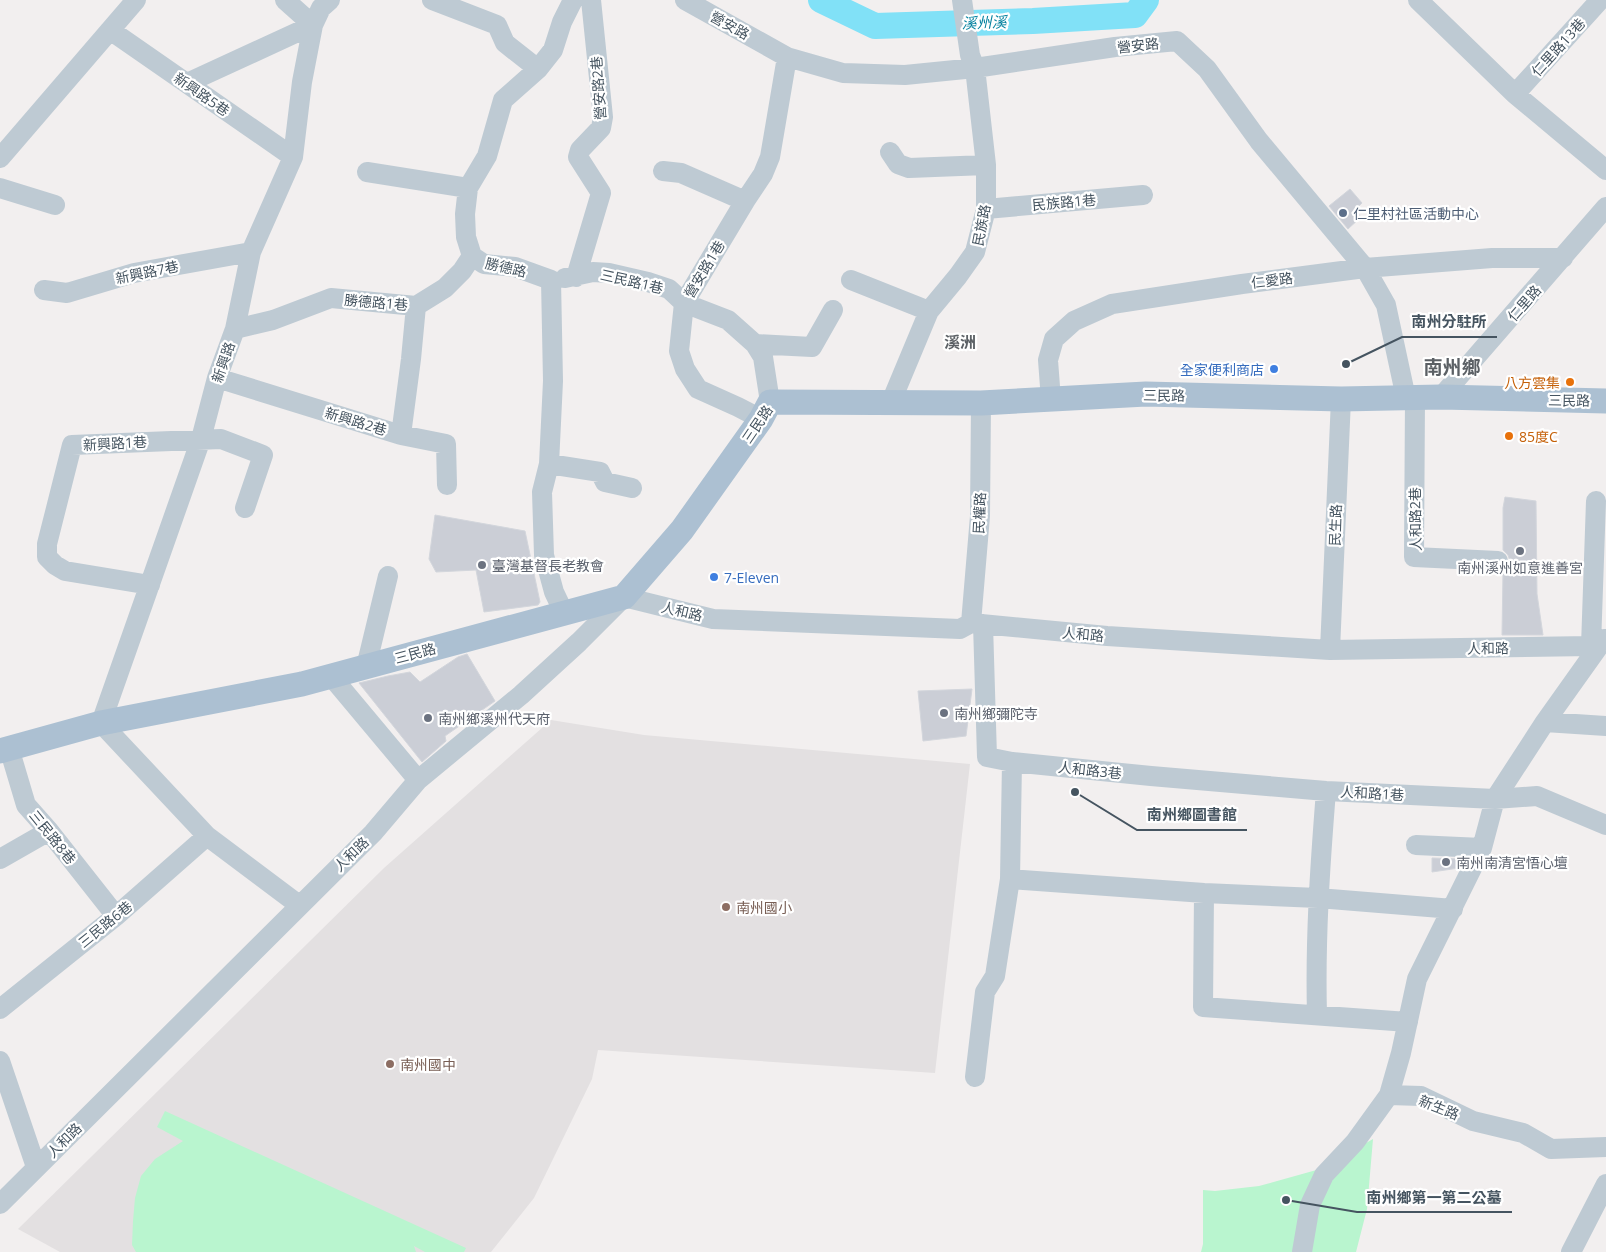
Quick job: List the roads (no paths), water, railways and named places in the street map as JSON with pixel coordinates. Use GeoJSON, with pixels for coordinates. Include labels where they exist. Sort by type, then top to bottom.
{"type":"FeatureCollection","features":[{"type":"Feature","properties":{"kind":"main road","name":"三民路"},"geometry":{"type":"LineString","coordinates":[[4,750],[101,723],[302,684],[624,597],[682,530],[765,410],[891,402],[980,403],[1146,394],[1340,399],[1441,397],[1606,401]]}},
{"type":"Feature","properties":{"kind":"street"},"geometry":{"type":"LineString","coordinates":[[0,158],[136,0]]}},
{"type":"Feature","properties":{"kind":"street"},"geometry":{"type":"LineString","coordinates":[[187,83],[314,25],[285,0]]}},
{"type":"Feature","properties":{"kind":"street","name":"新興路"},"geometry":{"type":"LineString","coordinates":[[101,723],[201,439],[217,378],[235,329],[251,252],[294,157],[302,82],[314,25],[321,8],[330,0]]}},
{"type":"Feature","properties":{"kind":"street"},"geometry":{"type":"LineString","coordinates":[[432,0],[497,25],[505,43],[538,69]]}},
{"type":"Feature","properties":{"kind":"street","name":"勝德路"},"geometry":{"type":"LineString","coordinates":[[551,280],[516,267],[484,264],[472,256],[466,237],[465,214],[468,188],[487,156],[504,100],[538,69],[553,50],[562,22],[573,0]]}},
{"type":"Feature","properties":{"kind":"street","name":"營安路2巷"},"geometry":{"type":"LineString","coordinates":[[576,277],[601,193],[578,157],[580,150],[601,128],[603,117],[591,0]]}},
{"type":"Feature","properties":{"kind":"street","name":"營安路"},"geometry":{"type":"LineString","coordinates":[[685,0],[787,57],[844,73],[905,75],[972,62],[1177,41],[1207,69],[1259,141],[1365,268],[1386,305],[1411,398]]}},
{"type":"Feature","properties":{"kind":"street","name":"民族路"},"geometry":{"type":"LineString","coordinates":[[891,402],[928,312],[975,252],[986,209],[986,166],[962,0]]}},
{"type":"Feature","properties":{"kind":"street"},"geometry":{"type":"LineString","coordinates":[[1418,0],[1515,94],[1606,170]]}},
{"type":"Feature","properties":{"kind":"street","name":"仁里路13巷"},"geometry":{"type":"LineString","coordinates":[[1515,94],[1600,0]]}},
{"type":"Feature","properties":{"kind":"street","name":"新興路5巷"},"geometry":{"type":"LineString","coordinates":[[110,30],[294,157]]}},
{"type":"Feature","properties":{"kind":"street","name":"營安路1巷"},"geometry":{"type":"LineString","coordinates":[[765,410],[738,406],[698,389],[685,369],[679,351],[684,303],[763,174],[770,157],[787,57]]}},
{"type":"Feature","properties":{"kind":"street"},"geometry":{"type":"LineString","coordinates":[[890,152],[898,164],[909,168],[986,166]]}},
{"type":"Feature","properties":{"kind":"street"},"geometry":{"type":"LineString","coordinates":[[663,171],[681,173],[745,201]]}},
{"type":"Feature","properties":{"kind":"street"},"geometry":{"type":"LineString","coordinates":[[367,172],[468,188]]}},
{"type":"Feature","properties":{"kind":"street"},"geometry":{"type":"LineString","coordinates":[[0,188],[55,205]]}},
{"type":"Feature","properties":{"kind":"street","name":"民族路1巷"},"geometry":{"type":"LineString","coordinates":[[986,209],[1143,195]]}},
{"type":"Feature","properties":{"kind":"street","name":"仁里路"},"geometry":{"type":"LineString","coordinates":[[1441,397],[1606,208]]}},
{"type":"Feature","properties":{"kind":"street","name":"新興路7巷"},"geometry":{"type":"LineString","coordinates":[[44,290],[67,293],[134,273],[251,252]]}},
{"type":"Feature","properties":{"kind":"street","name":"勝德路1巷"},"geometry":{"type":"LineString","coordinates":[[235,329],[274,320],[330,298],[416,306],[445,288],[462,271],[472,256]]}},
{"type":"Feature","properties":{"kind":"street","name":"仁愛路"},"geometry":{"type":"LineString","coordinates":[[1051,400],[1048,360],[1054,339],[1074,321],[1112,304],[1365,268],[1492,258],[1563,258]]}},
{"type":"Feature","properties":{"kind":"street","name":"三民路1巷"},"geometry":{"type":"LineString","coordinates":[[551,280],[576,277],[593,272],[609,273],[669,289],[684,303],[728,320],[755,344],[763,357],[765,410]]}},
{"type":"Feature","properties":{"kind":"street"},"geometry":{"type":"LineString","coordinates":[[551,280],[553,381],[549,464],[542,492],[544,555],[554,592],[564,614]]}},
{"type":"Feature","properties":{"kind":"street"},"geometry":{"type":"LineString","coordinates":[[851,280],[928,312]]}},
{"type":"Feature","properties":{"kind":"street","name":"新興路2巷"},"geometry":{"type":"LineString","coordinates":[[217,378],[401,435],[416,306]]}},
{"type":"Feature","properties":{"kind":"street"},"geometry":{"type":"LineString","coordinates":[[755,344],[812,347],[833,310]]}},
{"type":"Feature","properties":{"kind":"street","name":"人和路2巷"},"geometry":{"type":"LineString","coordinates":[[1411,398],[1414,556],[1498,561]]}},
{"type":"Feature","properties":{"kind":"street","name":"民生路"},"geometry":{"type":"LineString","coordinates":[[1330,650],[1340,399]]}},
{"type":"Feature","properties":{"kind":"street","name":"民權路"},"geometry":{"type":"LineString","coordinates":[[977,624],[980,516],[980,403]]}},
{"type":"Feature","properties":{"kind":"street"},"geometry":{"type":"LineString","coordinates":[[401,435],[446,444],[447,485]]}},
{"type":"Feature","properties":{"kind":"street","name":"新興路1巷"},"geometry":{"type":"LineString","coordinates":[[150,584],[65,571],[55,565],[47,556],[47,544],[72,445],[201,439],[222,440],[263,455],[245,508]]}},
{"type":"Feature","properties":{"kind":"street"},"geometry":{"type":"LineString","coordinates":[[549,464],[600,472],[605,482],[632,488]]}},
{"type":"Feature","properties":{"kind":"street"},"geometry":{"type":"LineString","coordinates":[[1302,1252],[1310,1205],[1324,1175],[1355,1142],[1389,1095],[1401,1053],[1417,979],[1482,848],[1495,799],[1601,641],[1596,501]]}},
{"type":"Feature","properties":{"kind":"street"},"geometry":{"type":"LineString","coordinates":[[366,667],[388,576]]}},
{"type":"Feature","properties":{"kind":"street","name":"人和路"},"geometry":{"type":"LineString","coordinates":[[0,1204],[373,832],[418,780],[521,695],[579,642],[624,597],[713,619],[960,629],[977,624],[1107,636],[1330,650],[1601,641]]}},
{"type":"Feature","properties":{"kind":"street","name":"人和路3巷"},"geometry":{"type":"LineString","coordinates":[[977,624],[988,757],[1012,762],[1151,776],[1326,791]]}},
{"type":"Feature","properties":{"kind":"street"},"geometry":{"type":"LineString","coordinates":[[331,676],[418,780]]}},
{"type":"Feature","properties":{"kind":"street"},"geometry":{"type":"LineString","coordinates":[[1545,722],[1606,726]]}},
{"type":"Feature","properties":{"kind":"street"},"geometry":{"type":"LineString","coordinates":[[101,723],[207,836],[298,905]]}},
{"type":"Feature","properties":{"kind":"street","name":"三民路8巷"},"geometry":{"type":"LineString","coordinates":[[4,750],[26,805],[116,916]]}},
{"type":"Feature","properties":{"kind":"street"},"geometry":{"type":"LineString","coordinates":[[975,1077],[985,992],[995,976],[1010,879],[1012,762]]}},
{"type":"Feature","properties":{"kind":"street","name":"人和路1巷"},"geometry":{"type":"LineString","coordinates":[[1317,1015],[1318,898],[1326,791],[1495,799],[1537,796],[1606,825]]}},
{"type":"Feature","properties":{"kind":"street"},"geometry":{"type":"LineString","coordinates":[[0,859],[49,831]]}},
{"type":"Feature","properties":{"kind":"street","name":"三民路6巷"},"geometry":{"type":"LineString","coordinates":[[0,1009],[116,916],[207,836]]}},
{"type":"Feature","properties":{"kind":"street"},"geometry":{"type":"LineString","coordinates":[[1416,845],[1482,848]]}},
{"type":"Feature","properties":{"kind":"street"},"geometry":{"type":"LineString","coordinates":[[1010,879],[1452,908]]}},
{"type":"Feature","properties":{"kind":"street"},"geometry":{"type":"LineString","coordinates":[[1204,893],[1203,1007],[1408,1022]]}},
{"type":"Feature","properties":{"kind":"street"},"geometry":{"type":"LineString","coordinates":[[0,1061],[36,1167]]}},
{"type":"Feature","properties":{"kind":"street","name":"新生路"},"geometry":{"type":"LineString","coordinates":[[1389,1095],[1422,1096],[1473,1121],[1523,1133],[1550,1149],[1606,1147]]}},
{"type":"Feature","properties":{"kind":"street"},"geometry":{"type":"LineString","coordinates":[[1571,1252],[1606,1184]]}},
{"type":"Feature","properties":{"kind":"waterway","name":"溪州溪"},"geometry":{"type":"LineString","coordinates":[[821,0],[875,26],[1033,21],[1135,15],[1146,0]]}},
{"type":"Feature","properties":{"kind":"place","name":"仁里村社區活動中心"},"geometry":{"type":"Point","coordinates":[1343,213]}},
{"type":"Feature","properties":{"kind":"place","name":"南州分駐所"},"geometry":{"type":"Point","coordinates":[1346,364]}},
{"type":"Feature","properties":{"kind":"place","name":"全家便利商店"},"geometry":{"type":"Point","coordinates":[1274,369]}},
{"type":"Feature","properties":{"kind":"place","name":"八方雲集"},"geometry":{"type":"Point","coordinates":[1570,382]}},
{"type":"Feature","properties":{"kind":"place","name":"85度C"},"geometry":{"type":"Point","coordinates":[1509,436]}},
{"type":"Feature","properties":{"kind":"place","name":"南州溪州如意進善宮"},"geometry":{"type":"Point","coordinates":[1520,551]}},
{"type":"Feature","properties":{"kind":"place","name":"臺灣基督長老教會"},"geometry":{"type":"Point","coordinates":[482,565]}},
{"type":"Feature","properties":{"kind":"place","name":"7-Eleven"},"geometry":{"type":"Point","coordinates":[714,577]}},
{"type":"Feature","properties":{"kind":"place","name":"南州鄉彌陀寺"},"geometry":{"type":"Point","coordinates":[944,713]}},
{"type":"Feature","properties":{"kind":"place","name":"南州鄉溪州代天府"},"geometry":{"type":"Point","coordinates":[428,718]}},
{"type":"Feature","properties":{"kind":"place","name":"南州鄉圖書館"},"geometry":{"type":"Point","coordinates":[1075,792]}},
{"type":"Feature","properties":{"kind":"place","name":"南州南清宮悟心壇"},"geometry":{"type":"Point","coordinates":[1446,862]}},
{"type":"Feature","properties":{"kind":"place","name":"南州國小"},"geometry":{"type":"Point","coordinates":[726,907]}},
{"type":"Feature","properties":{"kind":"place","name":"南州國中"},"geometry":{"type":"Point","coordinates":[390,1064]}},
{"type":"Feature","properties":{"kind":"place","name":"南州鄉第一第二公墓"},"geometry":{"type":"Point","coordinates":[1286,1200]}},
{"type":"Feature","properties":{"kind":"district","name":"溪洲"},"geometry":{"type":"Point","coordinates":[960,342]}},
{"type":"Feature","properties":{"kind":"district","name":"南州鄉"},"geometry":{"type":"Point","coordinates":[1452,367]}}]}
